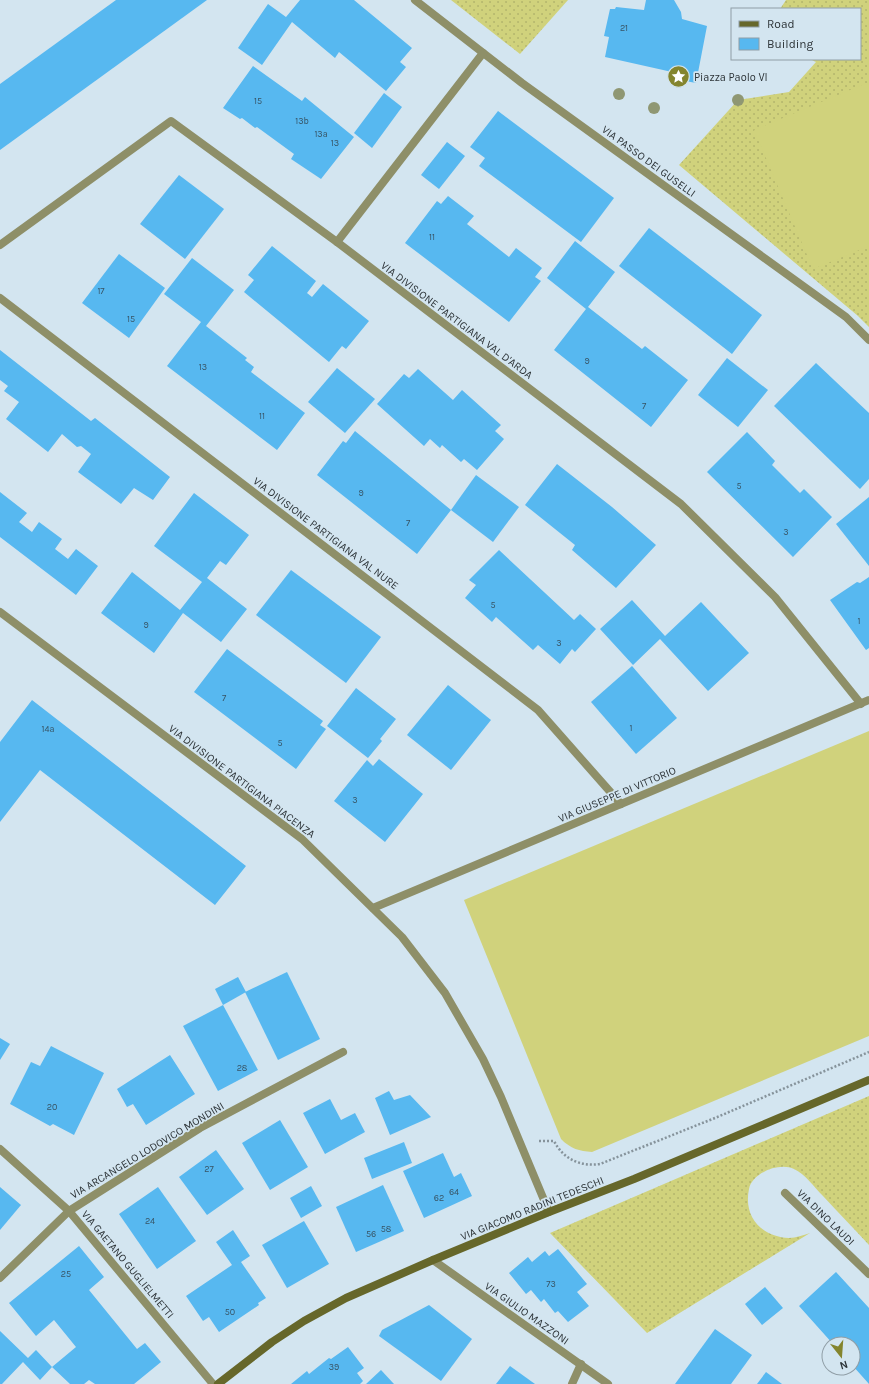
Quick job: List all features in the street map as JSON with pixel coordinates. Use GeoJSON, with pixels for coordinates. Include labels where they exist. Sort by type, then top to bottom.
{"type":"FeatureCollection","features":[{"type":"Feature","properties":{"kind":"main road","name":"VIA GIACOMO RADINI TEDESCHI"},"geometry":{"type":"LineString","coordinates":[[218,1384],[272,1342],[304,1321],[346,1298],[433,1260],[634,1179],[869,1080]]}},
{"type":"Feature","properties":{"kind":"street","name":"VIA PASSO DEI GUSELLI"},"geometry":{"type":"LineString","coordinates":[[415,0],[529,88],[846,317],[869,340]]}},
{"type":"Feature","properties":{"kind":"street"},"geometry":{"type":"LineString","coordinates":[[337,242],[484,53]]}},
{"type":"Feature","properties":{"kind":"street","name":"VIA DIVISIONE PARTIGIANA VAL D'ARDA"},"geometry":{"type":"LineString","coordinates":[[0,245],[171,121],[337,242],[681,504],[775,597],[865,702]]}},
{"type":"Feature","properties":{"kind":"street","name":"VIA DIVISIONE PARTIGIANA VAL NURE"},"geometry":{"type":"LineString","coordinates":[[0,298],[538,710],[621,804]]}},
{"type":"Feature","properties":{"kind":"street","name":"VIA DIVISIONE PARTIGIANA PIACENZA"},"geometry":{"type":"LineString","coordinates":[[0,612],[302,839],[402,937],[445,993],[483,1059],[520,1141],[549,1212]]}},
{"type":"Feature","properties":{"kind":"street","name":"VIA GIUSEPPE DI VITTORIO"},"geometry":{"type":"LineString","coordinates":[[373,908],[865,702]]}},
{"type":"Feature","properties":{"kind":"street","name":"VIA ARCANGELO LODOVICO MONDINI"},"geometry":{"type":"LineString","coordinates":[[0,1278],[69,1211],[200,1128],[342,1052]]}},
{"type":"Feature","properties":{"kind":"street","name":"VIA GAETANO GUGLIELMETTI"},"geometry":{"type":"LineString","coordinates":[[0,1149],[69,1211],[213,1384]]}},
{"type":"Feature","properties":{"kind":"street","name":"VIA DINO LAUDI"},"geometry":{"type":"LineString","coordinates":[[785,1193],[869,1274]]}},
{"type":"Feature","properties":{"kind":"street","name":"VIA GIULIO MAZZONI"},"geometry":{"type":"LineString","coordinates":[[433,1260],[608,1384]]}},
{"type":"Feature","properties":{"kind":"street"},"geometry":{"type":"LineString","coordinates":[[572,1384],[581,1364]]}},
{"type":"Feature","properties":{"kind":"path"},"geometry":{"type":"LineString","coordinates":[[520,1141],[554,1141],[558,1148],[573,1161],[586,1164],[600,1164],[715,1118],[869,1052]]}},
{"type":"Feature","properties":{"kind":"green space"},"geometry":{"type":"Polygon","coordinates":[[[451,0],[568,0],[520,54],[451,0]]]}},
{"type":"Feature","properties":{"kind":"green space"},"geometry":{"type":"Polygon","coordinates":[[[786,0],[869,0],[869,327],[858,316],[679,165],[738,100],[789,92],[816,62],[812,60],[861,60],[861,8],[781,8],[786,0]]]}},
{"type":"Feature","properties":{"kind":"green space"},"geometry":{"type":"Polygon","coordinates":[[[869,82],[869,246],[813,269],[754,130],[869,82]]]}},
{"type":"Feature","properties":{"kind":"green space"},"geometry":{"type":"Polygon","coordinates":[[[869,731],[869,1036],[592,1152],[579,1150],[568,1145],[561,1139],[464,900],[869,731]]]}},
{"type":"Feature","properties":{"kind":"green space"},"geometry":{"type":"Polygon","coordinates":[[[869,1096],[869,1245],[798,1171],[788,1167],[767,1170],[755,1178],[749,1189],[748,1199],[752,1217],[763,1229],[779,1237],[792,1238],[810,1233],[647,1333],[550,1233],[869,1096]]]}},
{"type":"Feature","properties":{"kind":"building"},"geometry":{"type":"Polygon","coordinates":[[[116,0],[207,0],[0,150],[0,84],[116,0]]]}},
{"type":"Feature","properties":{"kind":"building"},"geometry":{"type":"Polygon","coordinates":[[[300,0],[354,0],[412,48],[400,62],[406,67],[386,91],[339,52],[335,58],[292,22],[262,65],[238,48],[268,4],[286,17],[300,0]]]}},
{"type":"Feature","properties":{"kind":"building"},"geometry":{"type":"Polygon","coordinates":[[[646,0],[674,0],[681,12],[682,19],[707,26],[696,83],[670,78],[672,72],[605,57],[609,37],[604,36],[610,9],[615,9],[616,7],[644,10],[646,0]]]}},
{"type":"Feature","properties":{"kind":"building"},"geometry":{"type":"Polygon","coordinates":[[[253,66],[302,101],[305,97],[354,137],[321,179],[291,159],[294,154],[257,127],[255,128],[242,118],[240,119],[223,108],[253,66]]]}},
{"type":"Feature","properties":{"kind":"building"},"geometry":{"type":"Polygon","coordinates":[[[384,93],[402,107],[372,148],[354,133],[384,93]]]}},
{"type":"Feature","properties":{"kind":"building"},"geometry":{"type":"Polygon","coordinates":[[[498,111],[614,198],[581,242],[479,166],[485,158],[470,147],[498,111]]]}},
{"type":"Feature","properties":{"kind":"building"},"geometry":{"type":"Polygon","coordinates":[[[447,142],[465,156],[439,189],[421,175],[447,142]]]}},
{"type":"Feature","properties":{"kind":"building"},"geometry":{"type":"Polygon","coordinates":[[[179,175],[224,209],[185,259],[140,224],[179,175]]]}},
{"type":"Feature","properties":{"kind":"building"},"geometry":{"type":"Polygon","coordinates":[[[448,196],[474,216],[467,224],[509,257],[516,248],[542,268],[535,277],[541,281],[509,322],[405,243],[437,201],[441,204],[448,196]]]}},
{"type":"Feature","properties":{"kind":"building"},"geometry":{"type":"Polygon","coordinates":[[[649,228],[762,315],[732,354],[619,266],[649,228]]]}},
{"type":"Feature","properties":{"kind":"building"},"geometry":{"type":"Polygon","coordinates":[[[575,241],[615,272],[588,307],[642,349],[645,346],[688,380],[651,427],[554,350],[586,309],[547,278],[575,241]]]}},
{"type":"Feature","properties":{"kind":"building"},"geometry":{"type":"Polygon","coordinates":[[[272,246],[316,281],[307,293],[312,297],[323,284],[369,321],[346,349],[342,346],[329,362],[244,292],[254,280],[248,275],[272,246]]]}},
{"type":"Feature","properties":{"kind":"building"},"geometry":{"type":"Polygon","coordinates":[[[119,254],[165,288],[129,338],[82,303],[119,254]]]}},
{"type":"Feature","properties":{"kind":"building"},"geometry":{"type":"Polygon","coordinates":[[[192,258],[234,290],[206,326],[247,358],[245,360],[254,367],[251,372],[305,413],[277,450],[167,366],[201,322],[164,294],[192,258]]]}},
{"type":"Feature","properties":{"kind":"building"},"geometry":{"type":"Polygon","coordinates":[[[0,350],[91,421],[95,418],[170,477],[153,500],[134,488],[121,504],[78,472],[91,454],[81,446],[77,447],[62,434],[48,452],[6,419],[19,402],[4,391],[8,386],[0,380],[0,350]]]}},
{"type":"Feature","properties":{"kind":"building"},"geometry":{"type":"Polygon","coordinates":[[[727,358],[768,390],[738,427],[698,395],[727,358]]]}},
{"type":"Feature","properties":{"kind":"building"},"geometry":{"type":"Polygon","coordinates":[[[816,363],[869,413],[869,479],[860,489],[774,406],[816,363]]]}},
{"type":"Feature","properties":{"kind":"building"},"geometry":{"type":"Polygon","coordinates":[[[337,368],[375,399],[345,433],[308,402],[337,368]]]}},
{"type":"Feature","properties":{"kind":"building"},"geometry":{"type":"Polygon","coordinates":[[[418,369],[453,400],[462,390],[501,425],[495,431],[504,439],[477,470],[464,459],[461,462],[442,445],[440,448],[430,439],[424,446],[377,404],[404,374],[409,378],[418,369]]]}},
{"type":"Feature","properties":{"kind":"building"},"geometry":{"type":"Polygon","coordinates":[[[355,431],[451,510],[417,554],[317,475],[343,441],[346,443],[355,431]]]}},
{"type":"Feature","properties":{"kind":"building"},"geometry":{"type":"Polygon","coordinates":[[[747,432],[775,461],[772,465],[800,493],[804,489],[832,517],[793,557],[707,472],[747,432]]]}},
{"type":"Feature","properties":{"kind":"building"},"geometry":{"type":"Polygon","coordinates":[[[557,464],[612,507],[656,545],[616,588],[572,550],[575,545],[525,505],[557,464]]]}},
{"type":"Feature","properties":{"kind":"building"},"geometry":{"type":"Polygon","coordinates":[[[476,475],[519,507],[493,542],[451,510],[476,475]]]}},
{"type":"Feature","properties":{"kind":"building"},"geometry":{"type":"Polygon","coordinates":[[[0,492],[27,513],[19,522],[32,532],[39,522],[62,539],[55,549],[68,559],[76,549],[98,566],[76,595],[0,537],[0,492]]]}},
{"type":"Feature","properties":{"kind":"building"},"geometry":{"type":"Polygon","coordinates":[[[194,493],[249,535],[226,565],[220,561],[207,578],[247,609],[221,642],[183,613],[154,653],[101,613],[132,572],[180,610],[202,582],[154,546],[194,493]]]}},
{"type":"Feature","properties":{"kind":"building"},"geometry":{"type":"Polygon","coordinates":[[[869,497],[869,566],[836,524],[869,497]]]}},
{"type":"Feature","properties":{"kind":"building"},"geometry":{"type":"Polygon","coordinates":[[[499,550],[574,620],[580,614],[596,629],[575,652],[572,649],[560,664],[538,645],[533,650],[496,617],[492,622],[465,598],[476,585],[469,580],[499,550]]]}},
{"type":"Feature","properties":{"kind":"building"},"geometry":{"type":"Polygon","coordinates":[[[291,570],[381,637],[346,683],[256,615],[291,570]]]}},
{"type":"Feature","properties":{"kind":"building"},"geometry":{"type":"Polygon","coordinates":[[[869,577],[869,648],[866,650],[830,600],[857,582],[860,583],[869,577]]]}},
{"type":"Feature","properties":{"kind":"building"},"geometry":{"type":"Polygon","coordinates":[[[632,600],[665,636],[701,602],[749,653],[708,691],[660,639],[633,665],[600,629],[632,600]]]}},
{"type":"Feature","properties":{"kind":"building"},"geometry":{"type":"Polygon","coordinates":[[[227,649],[323,721],[320,725],[326,729],[296,769],[194,692],[227,649]]]}},
{"type":"Feature","properties":{"kind":"building"},"geometry":{"type":"Polygon","coordinates":[[[632,666],[677,718],[636,754],[591,702],[632,666]]]}},
{"type":"Feature","properties":{"kind":"building"},"geometry":{"type":"Polygon","coordinates":[[[448,685],[491,720],[451,770],[407,735],[448,685]]]}},
{"type":"Feature","properties":{"kind":"building"},"geometry":{"type":"Polygon","coordinates":[[[356,688],[396,719],[380,739],[382,741],[368,758],[327,726],[356,688]]]}},
{"type":"Feature","properties":{"kind":"building"},"geometry":{"type":"Polygon","coordinates":[[[32,700],[246,866],[215,905],[40,770],[0,822],[0,742],[32,700]]]}},
{"type":"Feature","properties":{"kind":"building"},"geometry":{"type":"Polygon","coordinates":[[[379,759],[423,794],[385,842],[334,801],[367,760],[373,766],[379,759]]]}},
{"type":"Feature","properties":{"kind":"building"},"geometry":{"type":"Polygon","coordinates":[[[287,972],[320,1039],[278,1060],[245,992],[287,972]]]}},
{"type":"Feature","properties":{"kind":"building"},"geometry":{"type":"Polygon","coordinates":[[[238,977],[246,992],[223,1005],[215,989],[238,977]]]}},
{"type":"Feature","properties":{"kind":"building"},"geometry":{"type":"Polygon","coordinates":[[[223,1005],[258,1070],[218,1091],[183,1026],[223,1005]]]}},
{"type":"Feature","properties":{"kind":"building"},"geometry":{"type":"Polygon","coordinates":[[[0,1038],[10,1044],[0,1060],[0,1038]]]}},
{"type":"Feature","properties":{"kind":"building"},"geometry":{"type":"Polygon","coordinates":[[[51,1046],[104,1073],[74,1135],[53,1124],[50,1126],[10,1104],[31,1062],[40,1066],[51,1046]]]}},
{"type":"Feature","properties":{"kind":"building"},"geometry":{"type":"Polygon","coordinates":[[[170,1055],[195,1094],[146,1125],[133,1104],[127,1107],[117,1089],[170,1055]]]}},
{"type":"Feature","properties":{"kind":"building"},"geometry":{"type":"Polygon","coordinates":[[[389,1091],[394,1100],[410,1095],[431,1117],[390,1135],[375,1098],[389,1091]]]}},
{"type":"Feature","properties":{"kind":"building"},"geometry":{"type":"Polygon","coordinates":[[[330,1099],[341,1120],[355,1113],[365,1132],[325,1154],[303,1113],[330,1099]]]}},
{"type":"Feature","properties":{"kind":"building"},"geometry":{"type":"Polygon","coordinates":[[[280,1120],[308,1167],[270,1190],[242,1143],[280,1120]]]}},
{"type":"Feature","properties":{"kind":"building"},"geometry":{"type":"Polygon","coordinates":[[[404,1142],[412,1163],[372,1179],[364,1158],[404,1142]]]}},
{"type":"Feature","properties":{"kind":"building"},"geometry":{"type":"Polygon","coordinates":[[[216,1150],[244,1189],[207,1215],[179,1177],[216,1150]]]}},
{"type":"Feature","properties":{"kind":"building"},"geometry":{"type":"Polygon","coordinates":[[[443,1153],[454,1177],[461,1173],[472,1196],[424,1218],[403,1171],[443,1153]]]}},
{"type":"Feature","properties":{"kind":"building"},"geometry":{"type":"Polygon","coordinates":[[[383,1185],[404,1231],[356,1252],[336,1207],[383,1185]]]}},
{"type":"Feature","properties":{"kind":"building"},"geometry":{"type":"Polygon","coordinates":[[[311,1186],[322,1206],[301,1218],[290,1198],[311,1186]]]}},
{"type":"Feature","properties":{"kind":"building"},"geometry":{"type":"Polygon","coordinates":[[[0,1187],[21,1205],[0,1230],[0,1187]]]}},
{"type":"Feature","properties":{"kind":"building"},"geometry":{"type":"Polygon","coordinates":[[[158,1187],[196,1241],[157,1269],[119,1214],[158,1187]]]}},
{"type":"Feature","properties":{"kind":"building"},"geometry":{"type":"Polygon","coordinates":[[[304,1221],[329,1264],[287,1288],[262,1245],[304,1221]]]}},
{"type":"Feature","properties":{"kind":"building"},"geometry":{"type":"Polygon","coordinates":[[[233,1230],[250,1256],[241,1262],[266,1298],[258,1303],[259,1305],[219,1332],[209,1317],[203,1321],[186,1296],[232,1265],[216,1242],[233,1230]]]}},
{"type":"Feature","properties":{"kind":"building"},"geometry":{"type":"Polygon","coordinates":[[[79,1246],[104,1277],[89,1290],[137,1349],[145,1343],[161,1362],[134,1384],[95,1384],[89,1380],[84,1384],[70,1384],[52,1367],[76,1347],[54,1320],[36,1336],[9,1303],[79,1246]]]}},
{"type":"Feature","properties":{"kind":"building"},"geometry":{"type":"Polygon","coordinates":[[[558,1249],[587,1284],[577,1292],[589,1306],[568,1322],[558,1311],[555,1313],[544,1299],[541,1302],[531,1290],[526,1294],[509,1273],[528,1257],[532,1262],[545,1251],[549,1256],[558,1249]]]}},
{"type":"Feature","properties":{"kind":"building"},"geometry":{"type":"Polygon","coordinates":[[[836,1272],[869,1308],[869,1384],[861,1375],[861,1336],[826,1336],[799,1306],[836,1272]]]}},
{"type":"Feature","properties":{"kind":"building"},"geometry":{"type":"Polygon","coordinates":[[[765,1287],[783,1308],[762,1325],[745,1304],[765,1287]]]}},
{"type":"Feature","properties":{"kind":"building"},"geometry":{"type":"Polygon","coordinates":[[[429,1305],[472,1339],[441,1381],[379,1336],[382,1330],[429,1305]]]}},
{"type":"Feature","properties":{"kind":"building"},"geometry":{"type":"Polygon","coordinates":[[[715,1329],[752,1355],[731,1384],[675,1384],[715,1329]]]}},
{"type":"Feature","properties":{"kind":"building"},"geometry":{"type":"Polygon","coordinates":[[[0,1331],[28,1358],[36,1350],[52,1367],[40,1380],[23,1362],[2,1384],[0,1384],[0,1331]]]}},
{"type":"Feature","properties":{"kind":"building"},"geometry":{"type":"Polygon","coordinates":[[[348,1347],[364,1368],[357,1373],[363,1381],[360,1384],[291,1384],[307,1371],[309,1374],[329,1358],[331,1359],[348,1347]]]}},
{"type":"Feature","properties":{"kind":"building"},"geometry":{"type":"Polygon","coordinates":[[[510,1366],[535,1384],[496,1384],[510,1366]]]}},
{"type":"Feature","properties":{"kind":"building"},"geometry":{"type":"Polygon","coordinates":[[[381,1370],[394,1384],[366,1384],[381,1370]]]}},
{"type":"Feature","properties":{"kind":"building"},"geometry":{"type":"Polygon","coordinates":[[[766,1372],[782,1384],[757,1384],[766,1372]]]}},
{"type":"Feature","properties":{"kind":"place","name":"Piazza Paolo VI"},"geometry":{"type":"Point","coordinates":[678,77]}}]}
